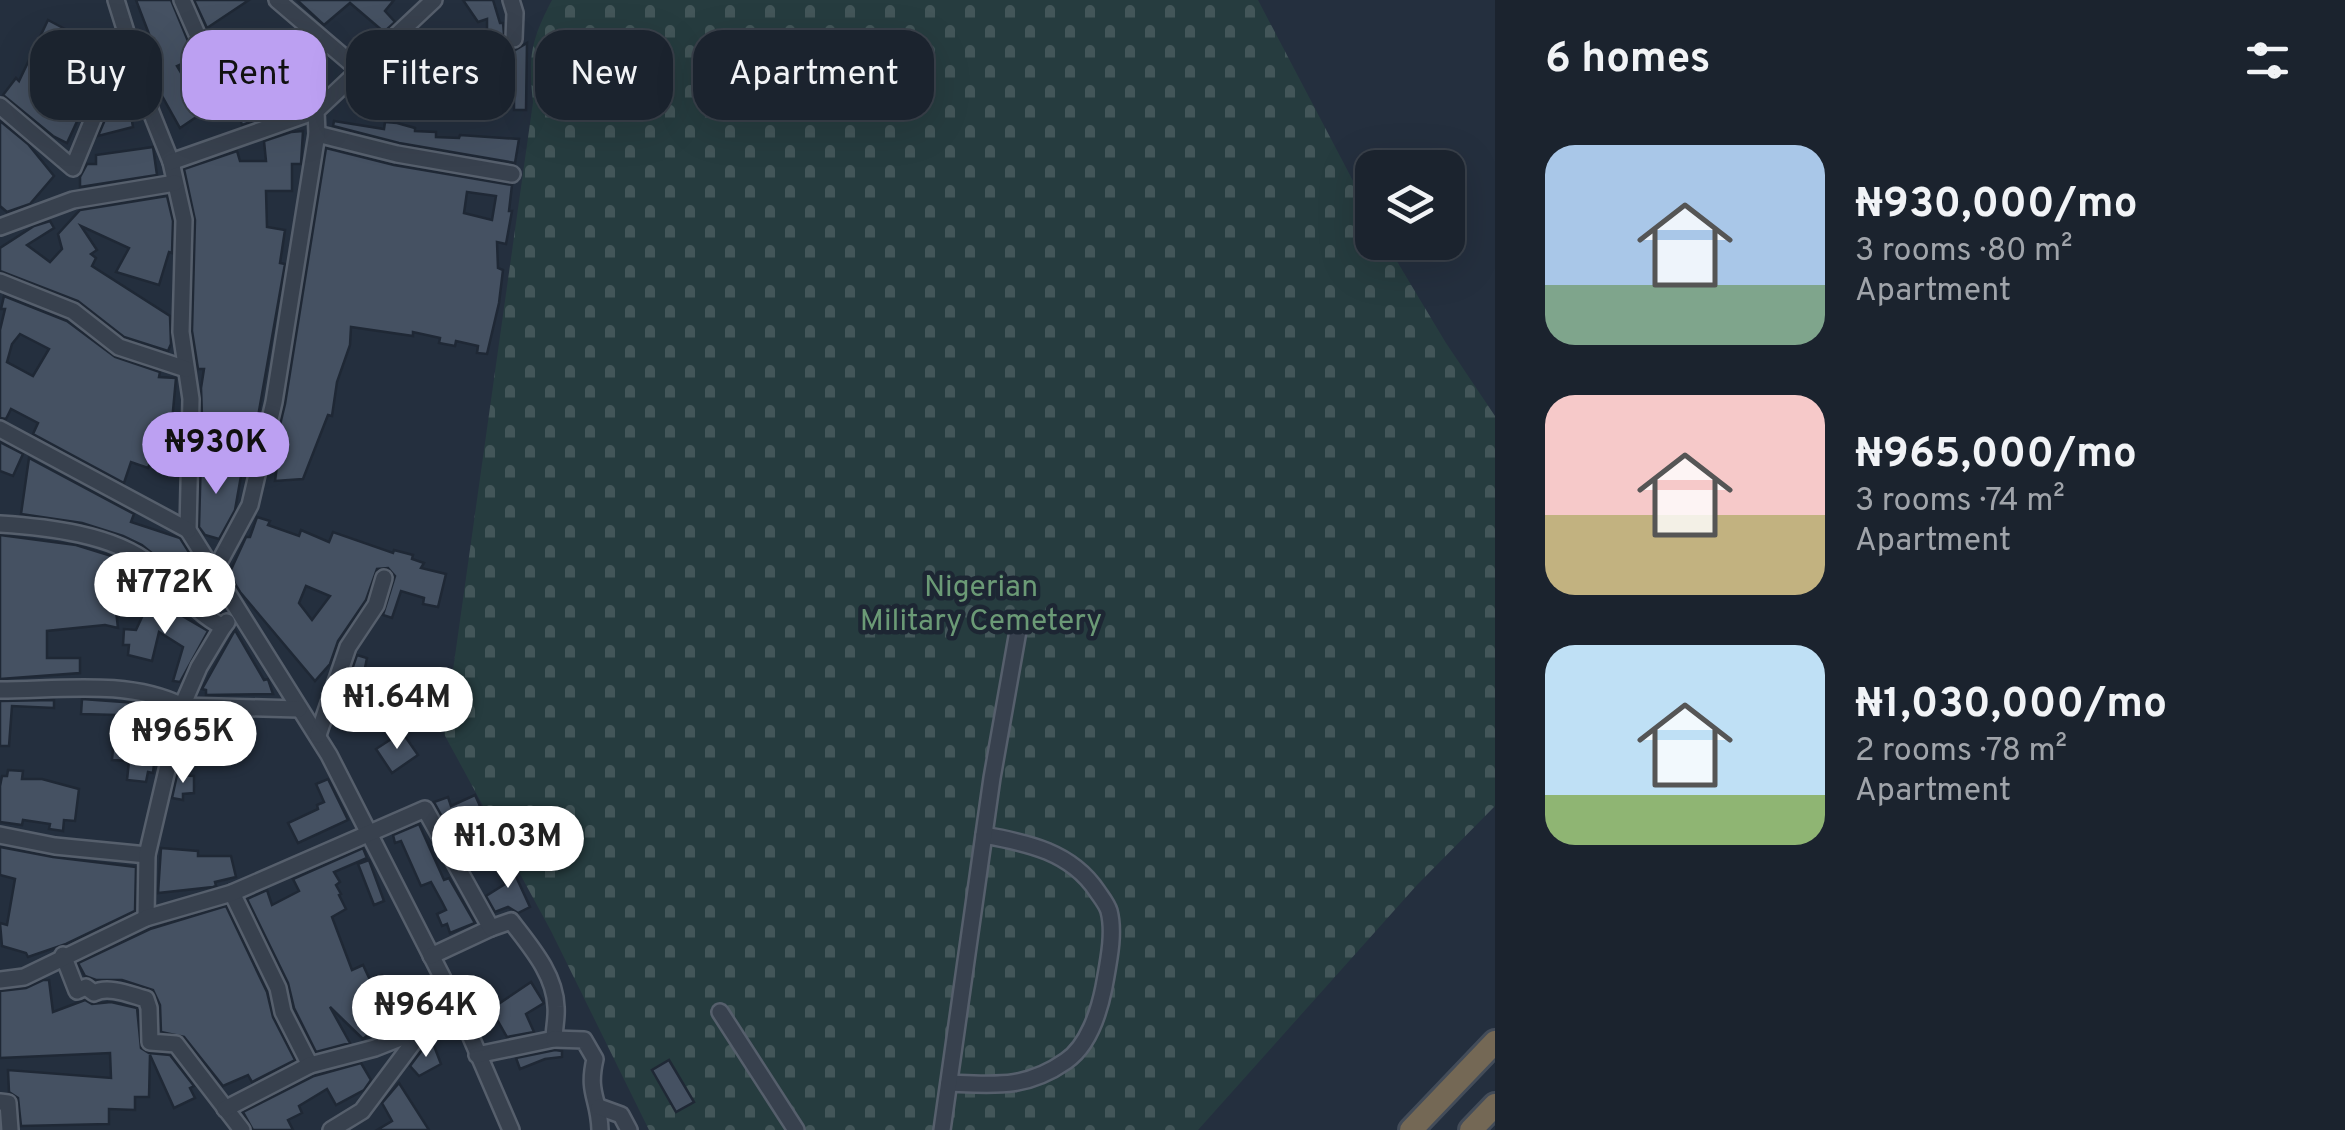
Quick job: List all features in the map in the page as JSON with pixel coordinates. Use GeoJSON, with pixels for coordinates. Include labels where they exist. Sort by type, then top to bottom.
{"type":"FeatureCollection","features":[{"type":"Feature","properties":{"kind":"highway"},"geometry":{"type":"LineString","coordinates":[[1411,1130],[1495,1042]]}},
{"type":"Feature","properties":{"kind":"highway"},"geometry":{"type":"LineString","coordinates":[[1472,1130],[1495,1105]]}},
{"type":"Feature","properties":{"kind":"street"},"geometry":{"type":"LineString","coordinates":[[116,0],[125,30]]}},
{"type":"Feature","properties":{"kind":"street"},"geometry":{"type":"LineString","coordinates":[[182,0],[195,30]]}},
{"type":"Feature","properties":{"kind":"street"},"geometry":{"type":"LineString","coordinates":[[276,0],[346,58]]}},
{"type":"Feature","properties":{"kind":"street"},"geometry":{"type":"LineString","coordinates":[[402,30],[434,0]]}},
{"type":"Feature","properties":{"kind":"street"},"geometry":{"type":"LineString","coordinates":[[511,0],[514,30]]}},
{"type":"Feature","properties":{"kind":"street"},"geometry":{"type":"LineString","coordinates":[[326,102],[346,83]]}},
{"type":"Feature","properties":{"kind":"street"},"geometry":{"type":"LineString","coordinates":[[0,106],[73,168]]}},
{"type":"Feature","properties":{"kind":"street"},"geometry":{"type":"LineString","coordinates":[[73,200],[73,168],[93,120]]}},
{"type":"Feature","properties":{"kind":"street"},"geometry":{"type":"LineString","coordinates":[[156,120],[171,162],[184,220],[180,310],[191,399],[188,530]]}},
{"type":"Feature","properties":{"kind":"street"},"geometry":{"type":"LineString","coordinates":[[171,162],[290,120]]}},
{"type":"Feature","properties":{"kind":"street"},"geometry":{"type":"LineString","coordinates":[[214,572],[250,505],[274,402],[316,120]]}},
{"type":"Feature","properties":{"kind":"street"},"geometry":{"type":"LineString","coordinates":[[317,134],[396,154],[512,174]]}},
{"type":"Feature","properties":{"kind":"street"},"geometry":{"type":"LineString","coordinates":[[0,227],[73,200],[175,183]]}},
{"type":"Feature","properties":{"kind":"street"},"geometry":{"type":"LineString","coordinates":[[0,282],[74,312],[120,347],[186,369]]}},
{"type":"Feature","properties":{"kind":"street"},"geometry":{"type":"LineString","coordinates":[[0,428],[188,530],[298,710],[318,735],[461,1014],[511,1130]]}},
{"type":"Feature","properties":{"kind":"street"},"geometry":{"type":"LineString","coordinates":[[0,524],[74,530],[149,562],[190,606],[222,627]]}},
{"type":"Feature","properties":{"kind":"street"},"geometry":{"type":"LineString","coordinates":[[318,735],[348,647],[376,605],[384,578]]}},
{"type":"Feature","properties":{"kind":"street"},"geometry":{"type":"LineString","coordinates":[[146,918],[147,855],[182,706],[222,627],[238,610]]}},
{"type":"Feature","properties":{"kind":"street"},"geometry":{"type":"LineString","coordinates":[[942,1130],[1018,631]]}},
{"type":"Feature","properties":{"kind":"street"},"geometry":{"type":"LineString","coordinates":[[0,690],[139,692],[182,706],[298,710]]}},
{"type":"Feature","properties":{"kind":"street"},"geometry":{"type":"LineString","coordinates":[[0,980],[24,976],[146,918],[232,892],[425,809],[490,928]]}},
{"type":"Feature","properties":{"kind":"street"},"geometry":{"type":"LineString","coordinates":[[0,834],[55,846],[147,855]]}},
{"type":"Feature","properties":{"kind":"street"},"geometry":{"type":"LineString","coordinates":[[949,1083],[1012,1086],[1070,1059],[1089,1033],[1101,1003],[1106,973],[1109,909],[1091,883],[1060,856],[1030,843],[984,835]]}},
{"type":"Feature","properties":{"kind":"street"},"geometry":{"type":"LineString","coordinates":[[232,892],[310,1065]]}},
{"type":"Feature","properties":{"kind":"street"},"geometry":{"type":"LineString","coordinates":[[431,956],[511,921],[536,954],[551,984],[556,1008],[554,1039]]}},
{"type":"Feature","properties":{"kind":"street"},"geometry":{"type":"LineString","coordinates":[[63,955],[76,991],[109,990],[146,999],[150,1042],[176,1044],[242,1130]]}},
{"type":"Feature","properties":{"kind":"street"},"geometry":{"type":"LineString","coordinates":[[720,1012],[796,1130]]}},
{"type":"Feature","properties":{"kind":"street"},"geometry":{"type":"LineString","coordinates":[[225,1109],[310,1065],[421,1032],[461,1014]]}},
{"type":"Feature","properties":{"kind":"street"},"geometry":{"type":"LineString","coordinates":[[331,1130],[362,1110],[421,1032]]}},
{"type":"Feature","properties":{"kind":"street"},"geometry":{"type":"LineString","coordinates":[[477,1055],[554,1039],[584,1040],[596,1059],[590,1090],[600,1107],[600,1130]]}},
{"type":"Feature","properties":{"kind":"street"},"geometry":{"type":"LineString","coordinates":[[0,1102],[8,1103],[10,1130]]}},
{"type":"Feature","properties":{"kind":"street"},"geometry":{"type":"LineString","coordinates":[[600,1107],[621,1115],[629,1130]]}},
{"type":"Feature","properties":{"kind":"green space","name":"Nigerian Military Cemetery"},"geometry":{"type":"Polygon","coordinates":[[[552,0],[1258,0],[1355,185],[1355,260],[1396,260],[1495,416],[1495,806],[1417,885],[1198,1130],[649,1130],[551,931],[444,734],[533,102],[535,41],[535,120],[673,120],[673,30],[538,30],[552,0]]]}},
{"type":"Feature","properties":{"kind":"building"},"geometry":{"type":"Polygon","coordinates":[[[136,0],[171,0],[183,30],[182,64],[177,66],[182,74],[182,120],[192,120],[180,128],[162,96],[162,30],[147,30],[136,0]]]}},
{"type":"Feature","properties":{"kind":"building"},"geometry":{"type":"Polygon","coordinates":[[[194,0],[249,0],[207,28],[194,0]]]}},
{"type":"Feature","properties":{"kind":"building"},"geometry":{"type":"Polygon","coordinates":[[[297,0],[394,0],[385,11],[395,22],[386,30],[350,3],[324,25],[297,0]]]}},
{"type":"Feature","properties":{"kind":"building"},"geometry":{"type":"Polygon","coordinates":[[[463,0],[493,0],[504,30],[487,30],[487,19],[478,22],[463,0]]]}},
{"type":"Feature","properties":{"kind":"building"},"geometry":{"type":"Polygon","coordinates":[[[48,20],[67,30],[43,30],[48,20]]]}},
{"type":"Feature","properties":{"kind":"building"},"geometry":{"type":"Polygon","coordinates":[[[527,43],[526,110],[515,110],[515,50],[527,43]]]}},
{"type":"Feature","properties":{"kind":"building"},"geometry":{"type":"Polygon","coordinates":[[[30,58],[30,117],[3,95],[16,78],[19,81],[30,58]]]}},
{"type":"Feature","properties":{"kind":"building"},"geometry":{"type":"Polygon","coordinates":[[[33,120],[78,120],[67,143],[33,120]]]}},
{"type":"Feature","properties":{"kind":"building"},"geometry":{"type":"Polygon","coordinates":[[[105,120],[132,120],[133,127],[98,136],[105,120]]]}},
{"type":"Feature","properties":{"kind":"building"},"geometry":{"type":"Polygon","coordinates":[[[0,121],[28,144],[54,176],[30,204],[7,212],[0,206],[0,121]]]}},
{"type":"Feature","properties":{"kind":"building"},"geometry":{"type":"Polygon","coordinates":[[[334,121],[384,129],[385,122],[397,123],[415,131],[436,132],[436,137],[519,139],[515,163],[399,143],[333,126],[334,121]]]}},
{"type":"Feature","properties":{"kind":"building"},"geometry":{"type":"Polygon","coordinates":[[[303,131],[301,164],[292,164],[292,191],[266,191],[267,227],[285,230],[280,263],[285,264],[256,428],[250,427],[245,453],[220,449],[225,421],[202,417],[204,369],[198,369],[192,331],[195,220],[184,169],[237,151],[240,161],[266,161],[264,141],[303,131]]]}},
{"type":"Feature","properties":{"kind":"building"},"geometry":{"type":"Polygon","coordinates":[[[153,147],[157,175],[80,187],[80,177],[87,164],[96,164],[96,155],[153,147]]]}},
{"type":"Feature","properties":{"kind":"building"},"geometry":{"type":"Polygon","coordinates":[[[326,148],[394,165],[512,185],[506,244],[497,242],[498,268],[503,270],[487,354],[477,353],[478,346],[456,341],[455,346],[439,343],[440,338],[413,332],[413,336],[351,327],[332,416],[328,415],[303,479],[275,481],[277,466],[272,465],[272,458],[285,404],[326,148]],[[467,192],[464,213],[492,220],[496,196],[467,192]]]}},
{"type":"Feature","properties":{"kind":"building"},"geometry":{"type":"Polygon","coordinates":[[[167,196],[173,221],[172,253],[169,252],[159,285],[116,272],[129,248],[81,226],[97,250],[91,254],[96,258],[92,266],[170,316],[168,351],[124,337],[78,301],[0,271],[0,248],[34,226],[50,221],[54,228],[27,245],[50,262],[62,249],[58,234],[80,210],[167,196]]]}},
{"type":"Feature","properties":{"kind":"building"},"geometry":{"type":"Polygon","coordinates":[[[4,296],[67,321],[115,357],[160,372],[159,377],[176,378],[168,465],[151,461],[148,468],[131,462],[124,483],[33,434],[38,423],[11,409],[6,419],[0,418],[0,330],[5,309],[1,309],[4,296]],[[20,334],[12,344],[7,362],[33,376],[49,349],[20,334]]]}},
{"type":"Feature","properties":{"kind":"building"},"geometry":{"type":"Polygon","coordinates":[[[0,442],[23,454],[13,476],[0,471],[0,442]]]}},
{"type":"Feature","properties":{"kind":"building"},"geometry":{"type":"Polygon","coordinates":[[[216,452],[220,472],[241,476],[235,510],[219,539],[205,535],[199,527],[201,455],[216,452]]]}},
{"type":"Feature","properties":{"kind":"building"},"geometry":{"type":"Polygon","coordinates":[[[29,458],[134,514],[131,522],[180,538],[219,600],[211,604],[183,564],[174,571],[142,545],[123,536],[82,523],[21,514],[29,458]]]}},
{"type":"Feature","properties":{"kind":"building"},"geometry":{"type":"Polygon","coordinates":[[[257,517],[299,536],[301,530],[329,542],[333,532],[393,553],[394,550],[413,555],[412,559],[424,563],[421,568],[446,574],[438,607],[423,604],[424,598],[401,591],[392,618],[383,615],[395,576],[388,568],[377,569],[366,600],[338,641],[330,664],[315,681],[229,574],[246,537],[250,537],[257,517]],[[306,586],[299,603],[312,620],[330,596],[306,586]]]}},
{"type":"Feature","properties":{"kind":"building"},"geometry":{"type":"Polygon","coordinates":[[[0,535],[76,545],[118,558],[106,594],[114,593],[118,628],[105,625],[47,631],[47,658],[80,658],[80,673],[0,679],[0,535]]]}},
{"type":"Feature","properties":{"kind":"building"},"geometry":{"type":"Polygon","coordinates":[[[148,604],[170,614],[172,610],[208,631],[180,682],[173,681],[183,647],[159,632],[152,661],[128,655],[129,645],[123,645],[124,629],[136,630],[148,604]]]}},
{"type":"Feature","properties":{"kind":"building"},"geometry":{"type":"Polygon","coordinates":[[[235,630],[264,680],[268,679],[273,694],[206,695],[202,689],[235,630]]]}},
{"type":"Feature","properties":{"kind":"building"},"geometry":{"type":"Polygon","coordinates":[[[357,655],[367,658],[364,673],[377,677],[368,709],[341,701],[357,655]]]}},
{"type":"Feature","properties":{"kind":"building"},"geometry":{"type":"Polygon","coordinates":[[[82,699],[137,703],[163,710],[153,773],[148,772],[146,782],[127,780],[129,761],[112,760],[116,715],[81,714],[82,699]]]}},
{"type":"Feature","properties":{"kind":"building"},"geometry":{"type":"Polygon","coordinates":[[[54,700],[54,708],[12,706],[9,746],[0,746],[0,701],[54,700]]]}},
{"type":"Feature","properties":{"kind":"building"},"geometry":{"type":"Polygon","coordinates":[[[191,717],[237,719],[236,728],[219,726],[210,761],[182,756],[191,717]]]}},
{"type":"Feature","properties":{"kind":"building"},"geometry":{"type":"Polygon","coordinates":[[[402,732],[418,755],[392,773],[376,749],[402,732]]]}},
{"type":"Feature","properties":{"kind":"building"},"geometry":{"type":"Polygon","coordinates":[[[8,770],[23,771],[22,779],[42,779],[79,789],[75,821],[64,820],[63,831],[49,829],[50,824],[23,820],[22,825],[0,822],[0,786],[8,770]]]}},
{"type":"Feature","properties":{"kind":"building"},"geometry":{"type":"Polygon","coordinates":[[[177,775],[194,776],[194,793],[183,794],[183,800],[172,798],[177,775]]]}},
{"type":"Feature","properties":{"kind":"building"},"geometry":{"type":"Polygon","coordinates":[[[328,779],[348,820],[298,843],[288,823],[318,809],[317,805],[324,802],[316,784],[328,779]]]}},
{"type":"Feature","properties":{"kind":"building"},"geometry":{"type":"Polygon","coordinates":[[[475,795],[480,806],[455,819],[460,830],[451,833],[434,802],[448,797],[451,806],[475,795]]]}},
{"type":"Feature","properties":{"kind":"building"},"geometry":{"type":"Polygon","coordinates":[[[419,824],[444,880],[449,878],[475,923],[450,933],[447,924],[442,926],[437,914],[446,910],[431,882],[421,886],[401,841],[395,843],[393,835],[419,824]]]}},
{"type":"Feature","properties":{"kind":"building"},"geometry":{"type":"Polygon","coordinates":[[[0,847],[136,867],[135,911],[66,944],[28,957],[2,946],[0,923],[7,925],[15,879],[0,875],[0,847]]]}},
{"type":"Feature","properties":{"kind":"building"},"geometry":{"type":"Polygon","coordinates":[[[161,848],[198,851],[198,856],[231,856],[236,877],[215,882],[213,887],[158,893],[161,848]]]}},
{"type":"Feature","properties":{"kind":"building"},"geometry":{"type":"Polygon","coordinates":[[[363,848],[367,858],[334,872],[346,909],[332,917],[352,970],[363,965],[370,980],[382,975],[398,1007],[374,1018],[377,1028],[363,1039],[330,1007],[350,1043],[316,1052],[247,899],[267,890],[272,905],[299,891],[293,879],[363,848]]]}},
{"type":"Feature","properties":{"kind":"building"},"geometry":{"type":"Polygon","coordinates":[[[507,857],[530,907],[518,913],[508,907],[495,912],[486,896],[505,884],[495,863],[507,857]]]}},
{"type":"Feature","properties":{"kind":"building"},"geometry":{"type":"Polygon","coordinates":[[[369,860],[384,901],[374,905],[358,864],[369,860]]]}},
{"type":"Feature","properties":{"kind":"building"},"geometry":{"type":"Polygon","coordinates":[[[226,906],[295,1060],[252,1082],[248,1075],[223,1086],[184,1037],[161,1032],[160,1005],[153,990],[122,980],[96,980],[85,976],[78,963],[150,929],[226,906]]]}},
{"type":"Feature","properties":{"kind":"building"},"geometry":{"type":"Polygon","coordinates":[[[49,980],[53,1012],[85,1000],[137,1008],[141,1048],[170,1055],[194,1086],[190,1088],[195,1098],[174,1108],[150,1055],[149,1097],[135,1097],[135,1110],[109,1109],[109,1124],[21,1126],[18,1098],[9,1092],[8,1070],[111,1078],[110,1053],[0,1058],[0,991],[26,988],[49,980]]]}},
{"type":"Feature","properties":{"kind":"building"},"geometry":{"type":"Polygon","coordinates":[[[531,982],[544,1003],[526,1014],[534,1032],[507,1037],[491,1009],[531,982]]]}},
{"type":"Feature","properties":{"kind":"building"},"geometry":{"type":"Polygon","coordinates":[[[433,993],[437,1005],[406,1019],[401,1006],[433,993]]]}},
{"type":"Feature","properties":{"kind":"building"},"geometry":{"type":"Polygon","coordinates":[[[431,1038],[441,1064],[419,1076],[410,1066],[431,1038]]]}},
{"type":"Feature","properties":{"kind":"building"},"geometry":{"type":"Polygon","coordinates":[[[562,1051],[562,1057],[520,1069],[516,1058],[562,1051]]]}},
{"type":"Feature","properties":{"kind":"building"},"geometry":{"type":"Polygon","coordinates":[[[669,1060],[694,1102],[676,1112],[652,1070],[669,1060]]]}},
{"type":"Feature","properties":{"kind":"building"},"geometry":{"type":"Polygon","coordinates":[[[361,1063],[371,1080],[364,1090],[336,1105],[327,1089],[299,1106],[302,1113],[288,1120],[293,1130],[253,1130],[243,1112],[314,1076],[361,1063]]]}},
{"type":"Feature","properties":{"kind":"building"},"geometry":{"type":"Polygon","coordinates":[[[399,1083],[429,1130],[377,1130],[392,1121],[382,1103],[399,1083]]]}}]}
